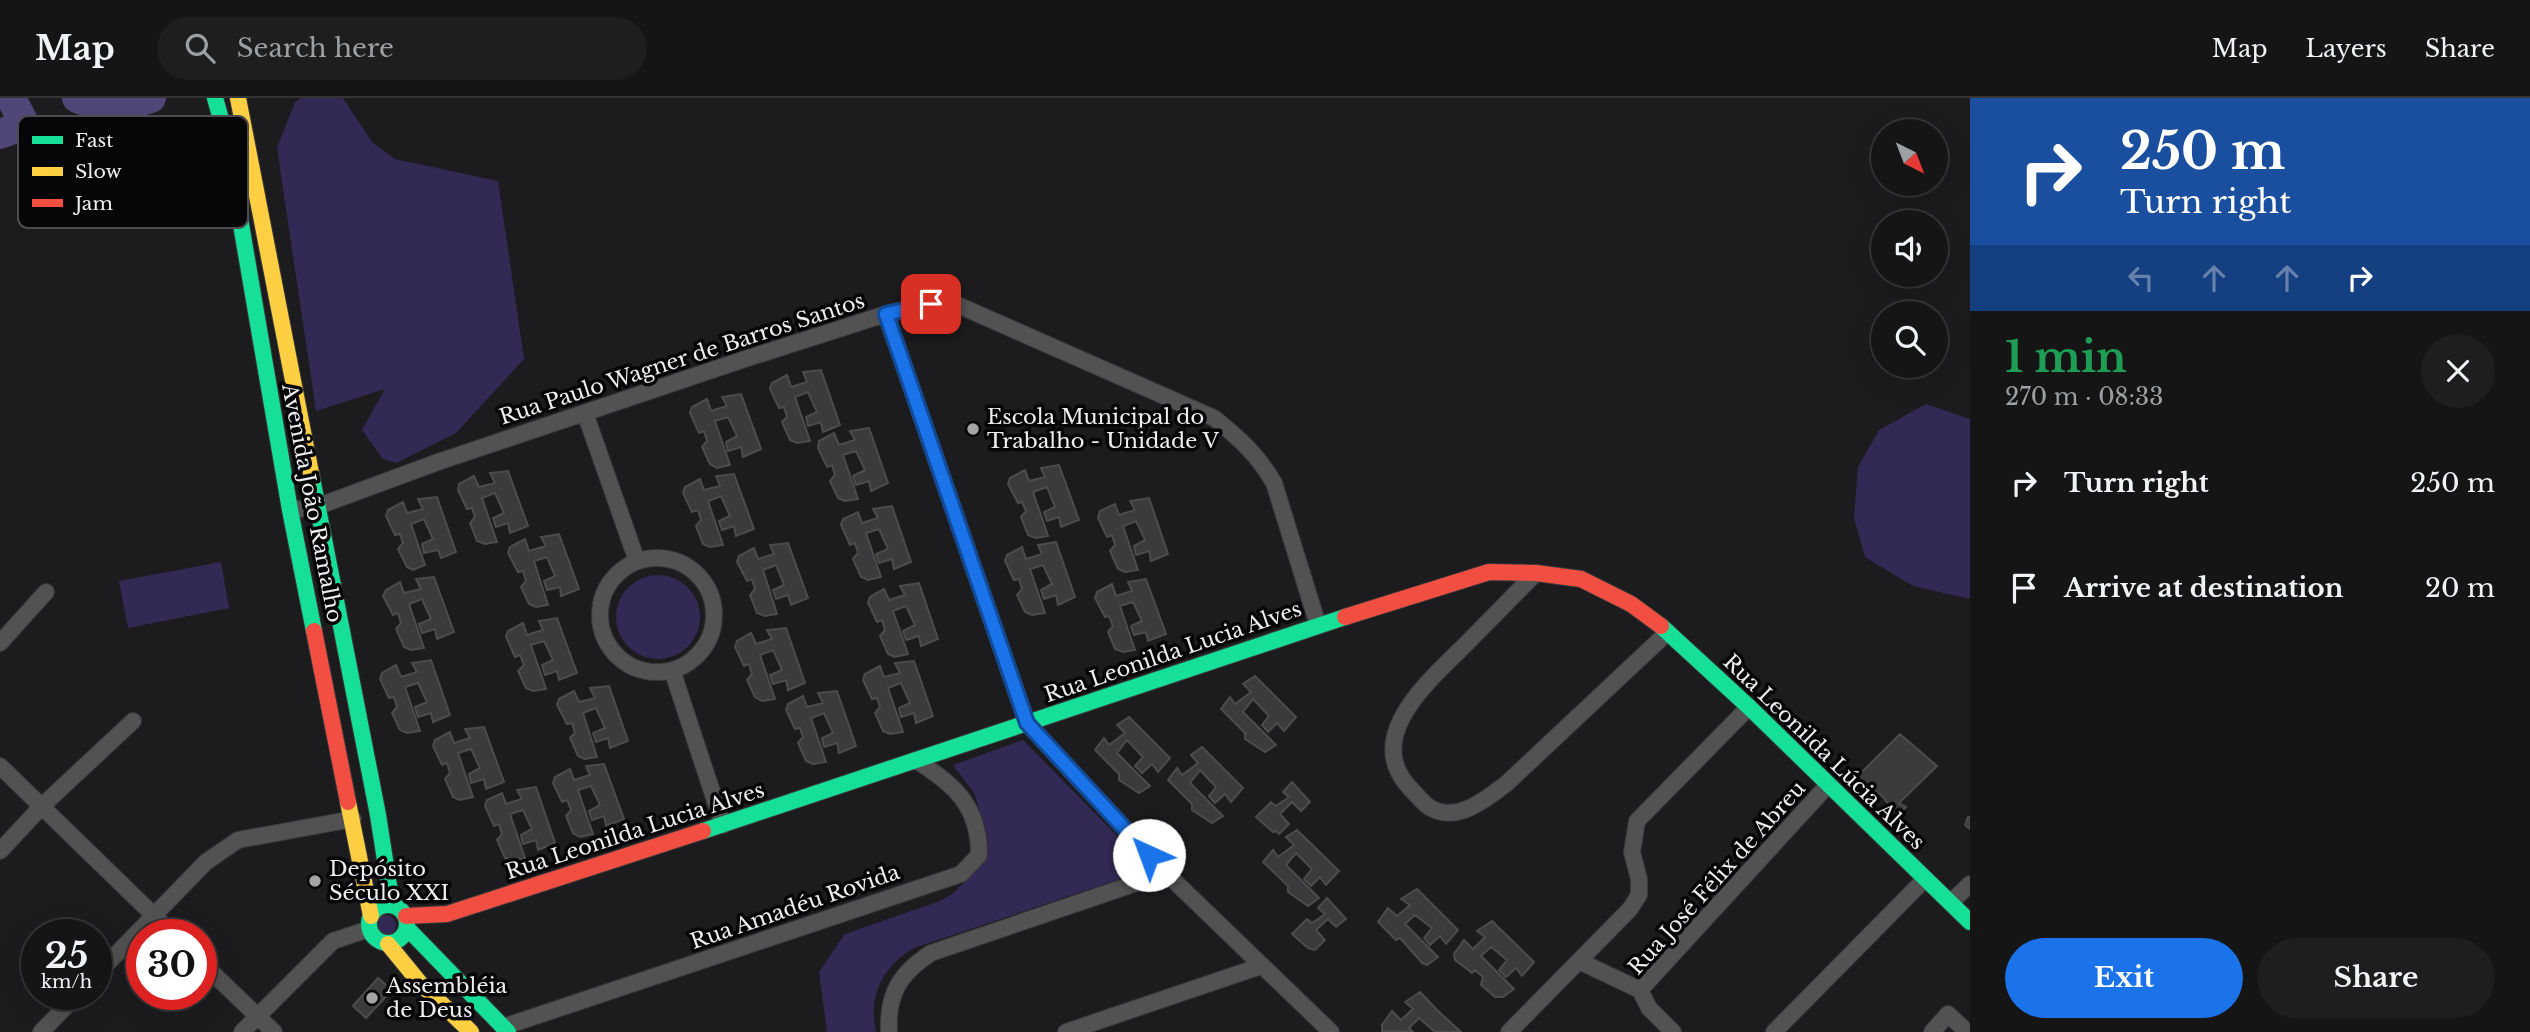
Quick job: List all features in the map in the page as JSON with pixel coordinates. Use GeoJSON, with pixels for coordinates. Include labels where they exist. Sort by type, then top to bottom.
{"type":"FeatureCollection","features":[{"type":"Feature","properties":{"kind":"street","name":"Avenida João Ramalho"},"geometry":{"type":"LineString","coordinates":[[215,98],[220,116]]}},
{"type":"Feature","properties":{"kind":"street","name":"Avenida João Ramalho"},"geometry":{"type":"LineString","coordinates":[[238,98],[241,116]]}},
{"type":"Feature","properties":{"kind":"street","name":"Avenida João Ramalho"},"geometry":{"type":"LineString","coordinates":[[248,150],[378,814],[391,905]]}},
{"type":"Feature","properties":{"kind":"street","name":"Avenida João Ramalho"},"geometry":{"type":"LineString","coordinates":[[242,228],[290,510],[353,819],[370,922]]}},
{"type":"Feature","properties":{"kind":"street","name":"Rua Paulo Wagner de Barros Santos"},"geometry":{"type":"LineString","coordinates":[[290,510],[316,507],[438,462],[886,314],[931,304],[960,306],[1214,418],[1245,443],[1263,463],[1274,483],[1318,625]]}},
{"type":"Feature","properties":{"kind":"street"},"geometry":{"type":"LineString","coordinates":[[886,314],[1027,723],[1166,873],[1331,1032]]}},
{"type":"Feature","properties":{"kind":"street"},"geometry":{"type":"LineString","coordinates":[[585,413],[637,561]]}},
{"type":"Feature","properties":{"kind":"street"},"geometry":{"type":"LineString","coordinates":[[658,558],[678,561],[695,571],[708,587],[714,607],[713,627],[705,646],[691,661],[672,670],[653,672],[634,667],[618,657],[607,642],[601,623],[601,604],[608,586],[621,571],[637,561],[658,558]]}},
{"type":"Feature","properties":{"kind":"street","name":"Rua Leonilda Lucia Alves"},"geometry":{"type":"LineString","coordinates":[[406,922],[447,914],[723,825],[1318,625],[1489,572],[1536,573],[1581,579],[1631,604],[1668,632]]}},
{"type":"Feature","properties":{"kind":"street"},"geometry":{"type":"LineString","coordinates":[[1536,573],[1420,691],[1399,723],[1393,744],[1393,763],[1403,780],[1428,806],[1443,813],[1466,811],[1506,784],[1668,632]]}},
{"type":"Feature","properties":{"kind":"street"},"geometry":{"type":"LineString","coordinates":[[0,643],[46,592]]}},
{"type":"Feature","properties":{"kind":"street","name":"Rua Leonilda Lúcia Alves"},"geometry":{"type":"LineString","coordinates":[[1668,632],[1970,922]]}},
{"type":"Feature","properties":{"kind":"street"},"geometry":{"type":"LineString","coordinates":[[672,670],[723,825]]}},
{"type":"Feature","properties":{"kind":"street"},"geometry":{"type":"LineString","coordinates":[[1509,1032],[1630,909],[1639,895],[1639,879],[1632,852],[1637,821],[1749,707]]}},
{"type":"Feature","properties":{"kind":"street"},"geometry":{"type":"LineString","coordinates":[[0,850],[42,806],[133,721]]}},
{"type":"Feature","properties":{"kind":"street","name":"Rua Amadéu Rovida"},"geometry":{"type":"LineString","coordinates":[[506,1030],[961,874],[979,855],[979,834],[970,810],[956,791],[916,760]]}},
{"type":"Feature","properties":{"kind":"street"},"geometry":{"type":"LineString","coordinates":[[0,766],[157,919]]}},
{"type":"Feature","properties":{"kind":"street","name":"Rua José Félix de Abreu"},"geometry":{"type":"LineString","coordinates":[[1674,1032],[1649,1008],[1640,990],[1828,785]]}},
{"type":"Feature","properties":{"kind":"street"},"geometry":{"type":"LineString","coordinates":[[112,959],[206,862],[238,840],[353,819]]}},
{"type":"Feature","properties":{"kind":"street"},"geometry":{"type":"LineString","coordinates":[[889,1032],[890,1003],[895,990],[909,967],[931,953],[1166,873]]}},
{"type":"Feature","properties":{"kind":"street"},"geometry":{"type":"LineString","coordinates":[[1774,1032],[1925,879]]}},
{"type":"Feature","properties":{"kind":"street"},"geometry":{"type":"LineString","coordinates":[[1951,902],[1970,884]]}},
{"type":"Feature","properties":{"kind":"street"},"geometry":{"type":"LineString","coordinates":[[242,1032],[333,941],[370,922],[379,907],[391,905],[400,909],[406,922],[506,1030]]}},
{"type":"Feature","properties":{"kind":"street"},"geometry":{"type":"LineString","coordinates":[[370,922],[376,939],[388,944],[420,983],[471,1032]]}},
{"type":"Feature","properties":{"kind":"street"},"geometry":{"type":"LineString","coordinates":[[388,944],[400,939],[406,922]]}},
{"type":"Feature","properties":{"kind":"street"},"geometry":{"type":"LineString","coordinates":[[1579,961],[1640,990]]}},
{"type":"Feature","properties":{"kind":"street"},"geometry":{"type":"LineString","coordinates":[[1066,1032],[1261,966]]}},
{"type":"Feature","properties":{"kind":"street"},"geometry":{"type":"LineString","coordinates":[[217,977],[274,1032]]}},
{"type":"Feature","properties":{"kind":"street"},"geometry":{"type":"LineString","coordinates":[[41,1032],[62,1010]]}},
{"type":"Feature","properties":{"kind":"street"},"geometry":{"type":"LineString","coordinates":[[1931,1032],[1948,1014],[1967,1032]]}},
{"type":"Feature","properties":{"kind":"shaded area"},"geometry":{"type":"Polygon","coordinates":[[[301,98],[343,98],[372,142],[395,159],[498,181],[524,359],[456,433],[396,463],[383,459],[362,430],[385,389],[316,411],[277,148],[295,102],[301,98]]]}},
{"type":"Feature","properties":{"kind":"shaded area"},"geometry":{"type":"Polygon","coordinates":[[[1926,404],[1970,419],[1970,599],[1913,586],[1865,557],[1854,518],[1858,467],[1879,430],[1926,404]]]}},
{"type":"Feature","properties":{"kind":"shaded area"},"geometry":{"type":"Polygon","coordinates":[[[221,562],[229,608],[128,628],[119,581],[221,562]]]}},
{"type":"Feature","properties":{"kind":"shaded area"},"geometry":{"type":"Polygon","coordinates":[[[658,575],[674,578],[688,587],[697,601],[700,617],[697,633],[688,647],[674,656],[658,659],[642,656],[628,647],[619,633],[616,617],[619,601],[628,587],[642,578],[658,575]]]}},
{"type":"Feature","properties":{"kind":"shaded area"},"geometry":{"type":"Polygon","coordinates":[[[1023,740],[1150,869],[914,948],[893,964],[880,984],[874,1006],[876,1032],[827,1032],[819,972],[845,934],[940,901],[952,894],[972,875],[987,843],[986,830],[974,793],[953,765],[1023,740]]]}},
{"type":"Feature","properties":{"kind":"shaded area"},"geometry":{"type":"Polygon","coordinates":[[[382,915],[390,915],[396,925],[390,935],[382,935],[376,929],[376,921],[382,915]]]}},
{"type":"Feature","properties":{"kind":"building"},"geometry":{"type":"Polygon","coordinates":[[[821,370],[840,425],[823,432],[821,422],[808,426],[806,417],[817,412],[808,392],[795,397],[810,441],[797,443],[790,440],[782,422],[787,417],[784,407],[779,408],[770,389],[772,383],[787,375],[791,387],[807,382],[803,372],[821,370]]]}},
{"type":"Feature","properties":{"kind":"building"},"geometry":{"type":"Polygon","coordinates":[[[741,394],[761,449],[743,457],[741,447],[728,451],[726,442],[737,436],[728,417],[715,421],[730,465],[717,468],[710,464],[702,447],[707,441],[704,431],[699,433],[690,413],[692,407],[707,399],[711,411],[727,406],[722,397],[741,394]]]}},
{"type":"Feature","properties":{"kind":"building"},"geometry":{"type":"Polygon","coordinates":[[[869,428],[888,483],[871,491],[869,481],[856,485],[853,476],[865,470],[856,451],[843,455],[858,499],[845,501],[838,498],[830,481],[835,475],[832,465],[827,467],[818,448],[819,441],[834,433],[839,445],[855,440],[850,431],[869,428]]]}},
{"type":"Feature","properties":{"kind":"building"},"geometry":{"type":"Polygon","coordinates":[[[1059,465],[1079,520],[1061,527],[1059,517],[1047,521],[1044,512],[1055,507],[1047,487],[1033,492],[1048,536],[1036,538],[1028,535],[1021,517],[1026,511],[1022,502],[1018,503],[1008,484],[1010,478],[1025,470],[1029,481],[1045,477],[1041,468],[1059,465]]]}},
{"type":"Feature","properties":{"kind":"building"},"geometry":{"type":"Polygon","coordinates":[[[508,471],[528,526],[510,533],[508,523],[496,527],[493,518],[504,513],[495,493],[482,498],[497,542],[485,544],[477,541],[470,523],[475,517],[472,508],[467,509],[458,490],[459,484],[474,476],[479,487],[495,483],[490,473],[508,471]]]}},
{"type":"Feature","properties":{"kind":"building"},"geometry":{"type":"Polygon","coordinates":[[[734,474],[754,529],[736,536],[734,526],[722,530],[719,521],[730,516],[721,496],[708,501],[723,545],[710,547],[703,544],[696,526],[701,520],[698,510],[692,512],[683,493],[685,487],[700,479],[704,490],[720,486],[716,476],[734,474]]]}},
{"type":"Feature","properties":{"kind":"building"},"geometry":{"type":"Polygon","coordinates":[[[437,497],[456,552],[441,558],[438,550],[424,553],[422,544],[433,539],[424,519],[411,524],[425,565],[413,570],[407,567],[398,549],[403,543],[400,534],[395,535],[386,516],[388,510],[403,502],[407,513],[423,509],[418,499],[437,497]]]}},
{"type":"Feature","properties":{"kind":"building"},"geometry":{"type":"Polygon","coordinates":[[[1149,498],[1168,554],[1151,561],[1149,551],[1136,555],[1134,546],[1145,540],[1136,521],[1123,526],[1138,570],[1125,572],[1118,569],[1110,551],[1115,545],[1112,535],[1107,537],[1098,518],[1100,511],[1115,504],[1119,515],[1135,510],[1130,501],[1149,498]]]}},
{"type":"Feature","properties":{"kind":"building"},"geometry":{"type":"Polygon","coordinates":[[[892,506],[911,562],[894,569],[892,559],[879,563],[876,554],[888,549],[879,529],[866,533],[881,577],[868,580],[861,577],[853,559],[858,553],[855,543],[850,545],[841,525],[843,519],[858,512],[862,523],[878,518],[873,509],[892,506]]]}},
{"type":"Feature","properties":{"kind":"building"},"geometry":{"type":"Polygon","coordinates":[[[559,534],[579,589],[561,596],[560,587],[547,590],[544,581],[555,576],[547,557],[534,561],[548,605],[536,607],[529,604],[521,587],[526,581],[523,571],[518,572],[508,553],[510,547],[525,539],[529,551],[546,546],[541,537],[559,534]]]}},
{"type":"Feature","properties":{"kind":"building"},"geometry":{"type":"Polygon","coordinates":[[[1056,542],[1075,597],[1058,605],[1056,595],[1044,599],[1041,590],[1052,584],[1043,565],[1030,569],[1045,613],[1032,615],[1025,612],[1017,595],[1022,589],[1019,579],[1014,580],[1005,561],[1007,555],[1022,547],[1026,559],[1042,554],[1038,545],[1056,542]]]}},
{"type":"Feature","properties":{"kind":"building"},"geometry":{"type":"Polygon","coordinates":[[[788,543],[808,598],[791,605],[788,595],[776,599],[773,590],[784,585],[776,565],[763,570],[777,614],[765,616],[757,613],[750,595],[755,589],[752,579],[747,581],[737,562],[739,556],[754,548],[758,559],[774,554],[770,545],[788,543]]]}},
{"type":"Feature","properties":{"kind":"building"},"geometry":{"type":"Polygon","coordinates":[[[434,577],[454,632],[437,639],[435,629],[422,633],[419,624],[431,619],[422,599],[409,604],[424,648],[411,650],[404,647],[396,629],[401,623],[398,613],[393,615],[383,596],[386,590],[400,582],[404,593],[421,589],[416,579],[434,577]]]}},
{"type":"Feature","properties":{"kind":"building"},"geometry":{"type":"Polygon","coordinates":[[[1146,579],[1166,634],[1148,641],[1146,632],[1134,635],[1131,626],[1142,621],[1133,602],[1120,606],[1135,650],[1123,652],[1115,649],[1108,632],[1113,626],[1095,598],[1097,592],[1112,584],[1116,596],[1132,591],[1128,582],[1146,579]]]}},
{"type":"Feature","properties":{"kind":"building"},"geometry":{"type":"Polygon","coordinates":[[[919,583],[938,639],[921,646],[919,636],[906,640],[903,631],[915,625],[906,606],[893,611],[908,654],[895,657],[888,654],[880,636],[885,630],[882,620],[877,622],[868,603],[870,597],[884,589],[889,600],[905,595],[900,586],[919,583]]]}},
{"type":"Feature","properties":{"kind":"building"},"geometry":{"type":"Polygon","coordinates":[[[557,618],[577,673],[559,680],[557,671],[545,675],[542,665],[553,660],[544,641],[531,645],[546,689],[533,691],[526,688],[518,671],[524,665],[520,655],[515,657],[506,637],[508,631],[523,623],[527,635],[543,630],[539,621],[557,618]]]}},
{"type":"Feature","properties":{"kind":"building"},"geometry":{"type":"Polygon","coordinates":[[[786,628],[805,683],[788,690],[786,680],[773,684],[770,675],[782,670],[773,650],[760,655],[775,699],[762,701],[755,697],[747,680],[752,674],[749,664],[744,666],[735,647],[737,641],[751,633],[756,644],[772,639],[767,630],[786,628]]]}},
{"type":"Feature","properties":{"kind":"building"},"geometry":{"type":"Polygon","coordinates":[[[431,660],[450,715],[433,722],[431,713],[418,717],[415,707],[427,702],[418,683],[405,687],[420,731],[407,733],[400,730],[392,713],[397,707],[394,697],[389,698],[380,679],[382,673],[396,665],[401,677],[417,672],[412,663],[431,660]]]}},
{"type":"Feature","properties":{"kind":"building"},"geometry":{"type":"Polygon","coordinates":[[[914,661],[933,716],[916,723],[914,713],[901,717],[899,708],[910,703],[901,683],[888,688],[903,732],[890,734],[883,731],[875,713],[880,707],[877,698],[872,699],[863,680],[865,674],[880,666],[884,677],[900,673],[895,663],[914,661]]]}},
{"type":"Feature","properties":{"kind":"building"},"geometry":{"type":"Polygon","coordinates":[[[1255,676],[1296,717],[1284,731],[1277,723],[1268,732],[1262,725],[1269,716],[1253,699],[1243,712],[1276,745],[1265,752],[1245,739],[1245,733],[1221,709],[1230,697],[1235,704],[1251,692],[1243,684],[1255,676]]]}},
{"type":"Feature","properties":{"kind":"building"},"geometry":{"type":"Polygon","coordinates":[[[609,686],[628,741],[610,748],[608,738],[596,742],[593,733],[605,728],[596,708],[583,713],[597,757],[585,759],[578,756],[570,738],[575,733],[572,723],[567,724],[557,705],[559,699],[574,691],[579,702],[595,698],[590,688],[609,686]]]}},
{"type":"Feature","properties":{"kind":"building"},"geometry":{"type":"Polygon","coordinates":[[[837,691],[856,746],[839,753],[837,743],[824,747],[822,738],[833,733],[824,713],[811,718],[826,762],[813,764],[806,761],[798,743],[803,737],[800,728],[795,729],[786,710],[788,704],[803,696],[807,707],[823,703],[818,693],[837,691]]]}},
{"type":"Feature","properties":{"kind":"building"},"geometry":{"type":"Polygon","coordinates":[[[1129,717],[1170,758],[1158,772],[1152,764],[1142,773],[1135,766],[1143,757],[1127,740],[1117,753],[1150,786],[1139,793],[1119,780],[1119,774],[1095,750],[1104,738],[1109,745],[1125,733],[1117,725],[1129,717]]]}},
{"type":"Feature","properties":{"kind":"building"},"geometry":{"type":"Polygon","coordinates":[[[484,727],[504,782],[486,789],[484,779],[471,783],[469,774],[480,768],[471,749],[458,753],[473,797],[460,800],[453,797],[445,779],[450,773],[447,763],[442,765],[433,746],[435,740],[450,732],[454,743],[470,738],[465,729],[484,727]]]}},
{"type":"Feature","properties":{"kind":"building"},"geometry":{"type":"Polygon","coordinates":[[[1900,734],[1937,766],[1899,803],[1906,807],[1897,815],[1883,797],[1857,777],[1900,734]]]}},
{"type":"Feature","properties":{"kind":"building"},"geometry":{"type":"Polygon","coordinates":[[[1202,747],[1243,788],[1231,802],[1225,794],[1215,803],[1209,796],[1216,787],[1200,770],[1190,783],[1223,816],[1212,823],[1192,810],[1192,804],[1168,780],[1177,768],[1182,775],[1198,763],[1191,755],[1202,747]]]}},
{"type":"Feature","properties":{"kind":"building"},"geometry":{"type":"Polygon","coordinates":[[[604,764],[624,819],[606,826],[604,816],[592,820],[589,811],[600,805],[591,786],[578,790],[593,834],[580,837],[573,833],[566,816],[571,810],[567,800],[562,802],[553,783],[555,777],[570,769],[574,780],[590,775],[586,766],[604,764]]]}},
{"type":"Feature","properties":{"kind":"building"},"geometry":{"type":"Polygon","coordinates":[[[1292,782],[1310,802],[1301,811],[1292,802],[1280,814],[1289,824],[1279,834],[1256,817],[1271,802],[1276,806],[1289,797],[1283,792],[1292,782]]]}},
{"type":"Feature","properties":{"kind":"building"},"geometry":{"type":"Polygon","coordinates":[[[536,787],[555,843],[538,850],[536,840],[523,844],[521,835],[532,829],[523,810],[510,814],[525,858],[512,861],[505,858],[497,840],[502,834],[499,824],[494,826],[485,806],[487,800],[502,793],[506,804],[522,799],[517,790],[536,787]]]}},
{"type":"Feature","properties":{"kind":"building"},"geometry":{"type":"Polygon","coordinates":[[[1970,817],[1970,829],[1965,825],[1970,817]]]}},
{"type":"Feature","properties":{"kind":"building"},"geometry":{"type":"Polygon","coordinates":[[[1297,830],[1339,871],[1326,885],[1320,877],[1311,886],[1304,879],[1312,869],[1296,853],[1286,865],[1319,898],[1308,906],[1288,892],[1288,886],[1263,862],[1273,850],[1278,857],[1294,845],[1286,837],[1297,830]]]}},
{"type":"Feature","properties":{"kind":"building"},"geometry":{"type":"Polygon","coordinates":[[[1417,889],[1458,930],[1446,944],[1440,936],[1430,945],[1424,938],[1432,928],[1415,915],[1405,924],[1438,957],[1427,965],[1422,963],[1400,938],[1396,940],[1378,922],[1388,908],[1397,916],[1410,905],[1401,899],[1417,889]]]}},
{"type":"Feature","properties":{"kind":"building"},"geometry":{"type":"Polygon","coordinates":[[[1327,898],[1346,919],[1336,927],[1328,919],[1316,930],[1325,940],[1315,950],[1308,948],[1292,934],[1307,919],[1312,923],[1325,914],[1318,908],[1327,898]]]}},
{"type":"Feature","properties":{"kind":"building"},"geometry":{"type":"Polygon","coordinates":[[[1492,921],[1534,962],[1522,976],[1516,968],[1506,977],[1499,970],[1507,960],[1491,947],[1481,956],[1514,989],[1503,997],[1495,997],[1481,985],[1483,977],[1475,970],[1472,973],[1455,960],[1454,954],[1464,940],[1473,949],[1485,937],[1477,931],[1492,921]]]}},
{"type":"Feature","properties":{"kind":"building","name":"Assembléia de Deus"},"geometry":{"type":"Polygon","coordinates":[[[378,978],[392,990],[366,1018],[353,1006],[378,978]]]}},
{"type":"Feature","properties":{"kind":"building"},"geometry":{"type":"Polygon","coordinates":[[[1420,992],[1461,1032],[1435,1032],[1419,1018],[1409,1028],[1413,1032],[1382,1031],[1382,1025],[1392,1011],[1401,1020],[1413,1009],[1405,1002],[1420,992]]]}},
{"type":"Feature","properties":{"kind":"waterway"},"geometry":{"type":"LineString","coordinates":[[11,98],[20,116]]}},
{"type":"Feature","properties":{"kind":"waterway"},"geometry":{"type":"LineString","coordinates":[[77,98],[112,110],[151,98]]}},
{"type":"Feature","properties":{"kind":"waterway"},"geometry":{"type":"LineString","coordinates":[[0,134],[18,128]]}},
{"type":"Feature","properties":{"kind":"traffic: fast"},"geometry":{"type":"LineString","coordinates":[[215,98],[220,116]]}},
{"type":"Feature","properties":{"kind":"traffic: fast"},"geometry":{"type":"LineString","coordinates":[[242,228],[290,510],[314,631]]}},
{"type":"Feature","properties":{"kind":"traffic: fast"},"geometry":{"type":"LineString","coordinates":[[312,478],[378,815],[392,905]]}},
{"type":"Feature","properties":{"kind":"traffic: fast"},"geometry":{"type":"LineString","coordinates":[[703,831],[1345,617]]}},
{"type":"Feature","properties":{"kind":"traffic: fast"},"geometry":{"type":"LineString","coordinates":[[1661,626],[1749,707],[1970,922]]}},
{"type":"Feature","properties":{"kind":"traffic: fast"},"geometry":{"type":"LineString","coordinates":[[388,905],[402,910],[407,924],[402,938],[388,943],[374,938],[369,924],[374,910],[388,905]]}},
{"type":"Feature","properties":{"kind":"traffic: fast"},"geometry":{"type":"LineString","coordinates":[[407,928],[508,1032]]}},
{"type":"Feature","properties":{"kind":"traffic: slow"},"geometry":{"type":"LineString","coordinates":[[238,98],[242,116]]}},
{"type":"Feature","properties":{"kind":"traffic: slow"},"geometry":{"type":"LineString","coordinates":[[248,149],[312,478]]}},
{"type":"Feature","properties":{"kind":"traffic: slow"},"geometry":{"type":"LineString","coordinates":[[348,802],[371,916]]}},
{"type":"Feature","properties":{"kind":"traffic: slow"},"geometry":{"type":"LineString","coordinates":[[388,944],[420,983],[471,1032]]}},
{"type":"Feature","properties":{"kind":"traffic: jam"},"geometry":{"type":"LineString","coordinates":[[1345,617],[1489,572],[1536,573],[1581,579],[1631,604],[1661,626]]}},
{"type":"Feature","properties":{"kind":"traffic: jam"},"geometry":{"type":"LineString","coordinates":[[314,631],[348,802]]}},
{"type":"Feature","properties":{"kind":"traffic: jam"},"geometry":{"type":"LineString","coordinates":[[406,916],[447,914],[703,831]]}},
{"type":"Feature","properties":{"kind":"place","name":"Escola Municipal do Trabalho - Unidade V"},"geometry":{"type":"Point","coordinates":[973,429]}},
{"type":"Feature","properties":{"kind":"place","name":"Depósito Século XXI"},"geometry":{"type":"Point","coordinates":[315,881]}},
{"type":"Feature","properties":{"kind":"place","name":"Assembléia de Deus"},"geometry":{"type":"Point","coordinates":[372,998]}},
{"type":"Feature","properties":{"kind":"route"},"geometry":{"type":"LineString","coordinates":[[931,304],[886,314],[1027,723],[1149,855]]}}]}
